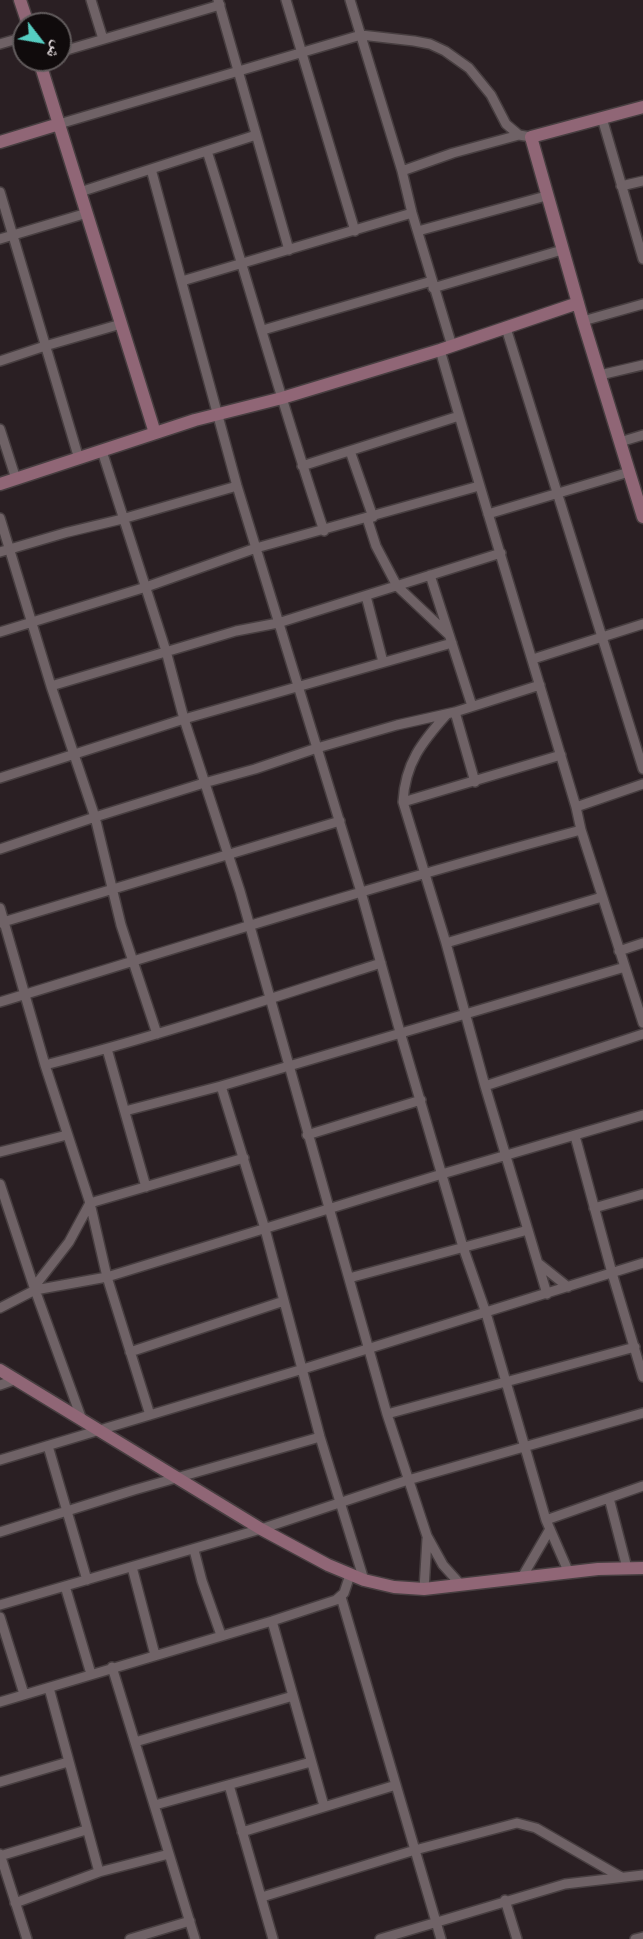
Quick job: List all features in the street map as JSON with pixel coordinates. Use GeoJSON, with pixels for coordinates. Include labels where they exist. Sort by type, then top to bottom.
{"type":"FeatureCollection","features":[{"type":"Feature","properties":{"kind":"street"},"geometry":{"type":"LineString","coordinates":[[91,0],[103,39]]}},
{"type":"Feature","properties":{"kind":"street"},"geometry":{"type":"LineString","coordinates":[[286,0],[355,231]]}},
{"type":"Feature","properties":{"kind":"street"},"geometry":{"type":"LineString","coordinates":[[350,0],[402,171],[433,284],[459,417],[533,659],[581,830],[643,1023]]}},
{"type":"Feature","properties":{"kind":"street"},"geometry":{"type":"LineString","coordinates":[[72,48],[219,3],[289,250]]}},
{"type":"Feature","properties":{"kind":"street"},"geometry":{"type":"LineString","coordinates":[[0,142],[361,35],[430,44],[445,51],[469,68],[491,95],[506,124],[525,136],[546,196],[642,509]]}},
{"type":"Feature","properties":{"kind":"street"},"geometry":{"type":"LineString","coordinates":[[43,72],[155,433]]}},
{"type":"Feature","properties":{"kind":"street"},"geometry":{"type":"LineString","coordinates":[[402,171],[453,153],[643,107]]}},
{"type":"Feature","properties":{"kind":"street"},"geometry":{"type":"LineString","coordinates":[[602,118],[641,245],[643,259]]}},
{"type":"Feature","properties":{"kind":"street"},"geometry":{"type":"LineString","coordinates":[[80,192],[256,135]]}},
{"type":"Feature","properties":{"kind":"street"},"geometry":{"type":"LineString","coordinates":[[207,151],[243,263],[302,466],[324,531]]}},
{"type":"Feature","properties":{"kind":"street"},"geometry":{"type":"LineString","coordinates":[[151,169],[237,486],[362,892],[463,1247],[486,1313],[548,1524],[569,1573]]}},
{"type":"Feature","properties":{"kind":"street"},"geometry":{"type":"LineString","coordinates":[[621,186],[643,181]]}},
{"type":"Feature","properties":{"kind":"street"},"geometry":{"type":"LineString","coordinates":[[0,192],[79,459]]}},
{"type":"Feature","properties":{"kind":"street"},"geometry":{"type":"LineString","coordinates":[[418,231],[546,196]]}},
{"type":"Feature","properties":{"kind":"street"},"geometry":{"type":"LineString","coordinates":[[0,239],[87,213]]}},
{"type":"Feature","properties":{"kind":"street"},"geometry":{"type":"LineString","coordinates":[[182,281],[412,213]]}},
{"type":"Feature","properties":{"kind":"street"},"geometry":{"type":"LineString","coordinates":[[262,330],[562,250]]}},
{"type":"Feature","properties":{"kind":"street"},"geometry":{"type":"LineString","coordinates":[[0,484],[217,414],[282,398],[446,348],[578,303]]}},
{"type":"Feature","properties":{"kind":"street"},"geometry":{"type":"LineString","coordinates":[[583,321],[643,304]]}},
{"type":"Feature","properties":{"kind":"street"},"geometry":{"type":"LineString","coordinates":[[0,361],[121,324]]}},
{"type":"Feature","properties":{"kind":"street"},"geometry":{"type":"LineString","coordinates":[[506,328],[643,769]]}},
{"type":"Feature","properties":{"kind":"street"},"geometry":{"type":"LineString","coordinates":[[600,375],[643,365]]}},
{"type":"Feature","properties":{"kind":"street"},"geometry":{"type":"LineString","coordinates":[[302,466],[459,417]]}},
{"type":"Feature","properties":{"kind":"street"},"geometry":{"type":"LineString","coordinates":[[0,429],[16,479]]}},
{"type":"Feature","properties":{"kind":"street"},"geometry":{"type":"LineString","coordinates":[[620,442],[643,435]]}},
{"type":"Feature","properties":{"kind":"street"},"geometry":{"type":"LineString","coordinates":[[102,451],[166,651],[184,719],[249,925],[387,1414],[427,1536],[444,1565],[461,1585]]}},
{"type":"Feature","properties":{"kind":"street"},"geometry":{"type":"LineString","coordinates":[[350,451],[376,546],[397,586],[451,639]]}},
{"type":"Feature","properties":{"kind":"street"},"geometry":{"type":"LineString","coordinates":[[488,514],[629,472]]}},
{"type":"Feature","properties":{"kind":"street"},"geometry":{"type":"LineString","coordinates":[[0,552],[237,486]]}},
{"type":"Feature","properties":{"kind":"street"},"geometry":{"type":"LineString","coordinates":[[0,632],[146,587],[256,549],[479,486]]}},
{"type":"Feature","properties":{"kind":"street"},"geometry":{"type":"LineString","coordinates":[[0,518],[94,817],[133,962],[158,1034]]}},
{"type":"Feature","properties":{"kind":"street"},"geometry":{"type":"LineString","coordinates":[[51,686],[236,631],[278,622],[366,596],[501,553]]}},
{"type":"Feature","properties":{"kind":"street"},"geometry":{"type":"LineString","coordinates":[[430,575],[472,706]]}},
{"type":"Feature","properties":{"kind":"street"},"geometry":{"type":"LineString","coordinates":[[366,596],[383,662]]}},
{"type":"Feature","properties":{"kind":"street"},"geometry":{"type":"LineString","coordinates":[[533,659],[643,624]]}},
{"type":"Feature","properties":{"kind":"street"},"geometry":{"type":"LineString","coordinates":[[0,778],[75,756],[184,719],[383,662],[451,639]]}},
{"type":"Feature","properties":{"kind":"street"},"geometry":{"type":"LineString","coordinates":[[0,849],[94,817],[317,748],[397,725],[451,713],[540,685]]}},
{"type":"Feature","properties":{"kind":"street"},"geometry":{"type":"LineString","coordinates":[[451,713],[475,782]]}},
{"type":"Feature","properties":{"kind":"street"},"geometry":{"type":"LineString","coordinates":[[451,713],[430,733],[414,757],[404,780],[403,802],[426,873],[485,1086],[547,1294]]}},
{"type":"Feature","properties":{"kind":"street"},"geometry":{"type":"LineString","coordinates":[[403,802],[561,755]]}},
{"type":"Feature","properties":{"kind":"street"},"geometry":{"type":"LineString","coordinates":[[576,807],[643,784]]}},
{"type":"Feature","properties":{"kind":"street"},"geometry":{"type":"LineString","coordinates":[[2,922],[340,821]]}},
{"type":"Feature","properties":{"kind":"street"},"geometry":{"type":"LineString","coordinates":[[0,1002],[249,925],[581,830]]}},
{"type":"Feature","properties":{"kind":"street"},"geometry":{"type":"LineString","coordinates":[[446,943],[602,897]]}},
{"type":"Feature","properties":{"kind":"street"},"geometry":{"type":"LineString","coordinates":[[0,908],[2,922],[45,1065],[90,1203],[107,1277],[150,1415]]}},
{"type":"Feature","properties":{"kind":"street"},"geometry":{"type":"LineString","coordinates":[[620,951],[643,943]]}},
{"type":"Feature","properties":{"kind":"street"},"geometry":{"type":"LineString","coordinates":[[45,1065],[158,1034],[381,963]]}},
{"type":"Feature","properties":{"kind":"street"},"geometry":{"type":"LineString","coordinates":[[126,1111],[221,1086],[625,967]]}},
{"type":"Feature","properties":{"kind":"street"},"geometry":{"type":"LineString","coordinates":[[485,1086],[643,1034]]}},
{"type":"Feature","properties":{"kind":"street"},"geometry":{"type":"LineString","coordinates":[[107,1049],[146,1187]]}},
{"type":"Feature","properties":{"kind":"street"},"geometry":{"type":"LineString","coordinates":[[221,1086],[266,1229],[320,1437],[364,1580]]}},
{"type":"Feature","properties":{"kind":"street"},"geometry":{"type":"LineString","coordinates":[[307,1135],[421,1100]]}},
{"type":"Feature","properties":{"kind":"street"},"geometry":{"type":"LineString","coordinates":[[0,1308],[35,1289],[107,1277],[643,1115]]}},
{"type":"Feature","properties":{"kind":"street"},"geometry":{"type":"LineString","coordinates":[[0,1152],[67,1135]]}},
{"type":"Feature","properties":{"kind":"street"},"geometry":{"type":"LineString","coordinates":[[575,1136],[612,1274],[643,1377]]}},
{"type":"Feature","properties":{"kind":"street"},"geometry":{"type":"LineString","coordinates":[[35,1289],[69,1242],[90,1203],[244,1158]]}},
{"type":"Feature","properties":{"kind":"street"},"geometry":{"type":"LineString","coordinates":[[0,1184],[82,1420]]}},
{"type":"Feature","properties":{"kind":"street"},"geometry":{"type":"LineString","coordinates":[[594,1208],[643,1194]]}},
{"type":"Feature","properties":{"kind":"street"},"geometry":{"type":"LineString","coordinates":[[349,1278],[528,1230]]}},
{"type":"Feature","properties":{"kind":"street"},"geometry":{"type":"LineString","coordinates":[[538,1263],[568,1287]]}},
{"type":"Feature","properties":{"kind":"street"},"geometry":{"type":"LineString","coordinates":[[0,1460],[303,1370],[643,1263]]}},
{"type":"Feature","properties":{"kind":"street"},"geometry":{"type":"LineString","coordinates":[[130,1352],[284,1301]]}},
{"type":"Feature","properties":{"kind":"street"},"geometry":{"type":"LineString","coordinates":[[387,1414],[634,1347]]}},
{"type":"Feature","properties":{"kind":"street"},"geometry":{"type":"LineString","coordinates":[[0,1370],[261,1530],[364,1580],[394,1587],[424,1589],[569,1573],[627,1568],[643,1569]]}},
{"type":"Feature","properties":{"kind":"street"},"geometry":{"type":"LineString","coordinates":[[0,1385],[17,1379]]}},
{"type":"Feature","properties":{"kind":"street"},"geometry":{"type":"LineString","coordinates":[[0,1605],[261,1530],[408,1480],[643,1413]]}},
{"type":"Feature","properties":{"kind":"street"},"geometry":{"type":"LineString","coordinates":[[0,1532],[320,1437]]}},
{"type":"Feature","properties":{"kind":"street"},"geometry":{"type":"LineString","coordinates":[[48,1446],[87,1580]]}},
{"type":"Feature","properties":{"kind":"street"},"geometry":{"type":"LineString","coordinates":[[521,1579],[548,1524],[643,1486]]}},
{"type":"Feature","properties":{"kind":"street"},"geometry":{"type":"LineString","coordinates":[[609,1498],[627,1568]]}},
{"type":"Feature","properties":{"kind":"street"},"geometry":{"type":"LineString","coordinates":[[424,1589],[427,1536]]}},
{"type":"Feature","properties":{"kind":"street"},"geometry":{"type":"LineString","coordinates":[[194,1550],[221,1635]]}},
{"type":"Feature","properties":{"kind":"street"},"geometry":{"type":"LineString","coordinates":[[132,1567],[155,1655]]}},
{"type":"Feature","properties":{"kind":"street"},"geometry":{"type":"LineString","coordinates":[[350,1575],[341,1597],[441,1939]]}},
{"type":"Feature","properties":{"kind":"street"},"geometry":{"type":"LineString","coordinates":[[65,1586],[91,1674]]}},
{"type":"Feature","properties":{"kind":"street"},"geometry":{"type":"LineString","coordinates":[[0,1702],[272,1621],[341,1597]]}},
{"type":"Feature","properties":{"kind":"street"},"geometry":{"type":"LineString","coordinates":[[0,1617],[24,1694]]}},
{"type":"Feature","properties":{"kind":"street"},"geometry":{"type":"LineString","coordinates":[[272,1621],[324,1806]]}},
{"type":"Feature","properties":{"kind":"street"},"geometry":{"type":"LineString","coordinates":[[112,1667],[195,1939]]}},
{"type":"Feature","properties":{"kind":"street"},"geometry":{"type":"LineString","coordinates":[[48,1688],[99,1872]]}},
{"type":"Feature","properties":{"kind":"street"},"geometry":{"type":"LineString","coordinates":[[135,1742],[293,1696]]}},
{"type":"Feature","properties":{"kind":"street"},"geometry":{"type":"LineString","coordinates":[[0,1782],[68,1762]]}},
{"type":"Feature","properties":{"kind":"street"},"geometry":{"type":"LineString","coordinates":[[155,1805],[311,1762]]}},
{"type":"Feature","properties":{"kind":"street"},"geometry":{"type":"LineString","coordinates":[[229,1785],[273,1939]]}},
{"type":"Feature","properties":{"kind":"street"},"geometry":{"type":"LineString","coordinates":[[242,1832],[396,1785]]}},
{"type":"Feature","properties":{"kind":"street"},"geometry":{"type":"LineString","coordinates":[[262,1897],[415,1850],[517,1823],[536,1828],[621,1877]]}},
{"type":"Feature","properties":{"kind":"street"},"geometry":{"type":"LineString","coordinates":[[27,1939],[0,1855],[86,1830]]}},
{"type":"Feature","properties":{"kind":"street"},"geometry":{"type":"LineString","coordinates":[[15,1903],[99,1872],[169,1854]]}},
{"type":"Feature","properties":{"kind":"street"},"geometry":{"type":"LineString","coordinates":[[380,1939],[565,1884],[643,1875]]}},
{"type":"Feature","properties":{"kind":"street"},"geometry":{"type":"LineString","coordinates":[[505,1900],[517,1939]]}},
{"type":"Feature","properties":{"kind":"street"},"geometry":{"type":"LineString","coordinates":[[130,1939],[190,1922]]}},
{"type":"Feature","properties":{"kind":"street"},"geometry":{"type":"LineString","coordinates":[[635,1939],[643,1937]]}}]}
